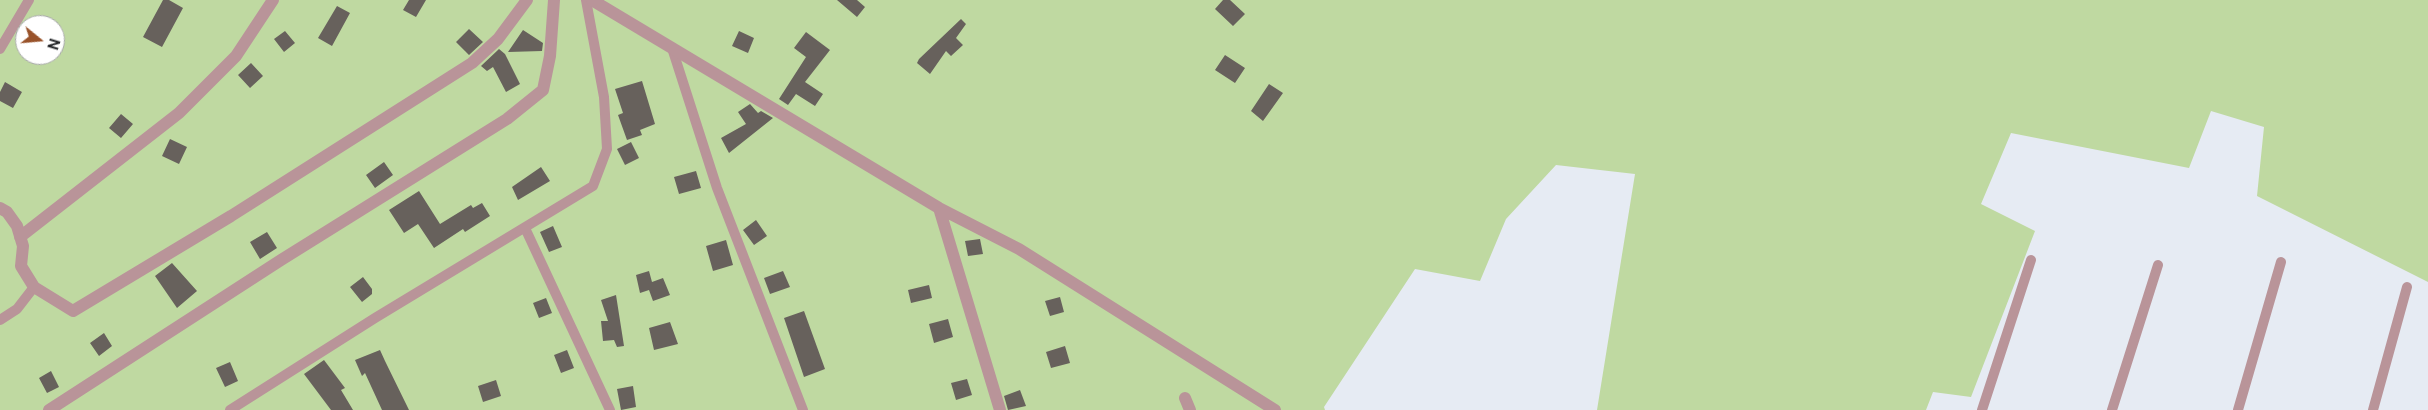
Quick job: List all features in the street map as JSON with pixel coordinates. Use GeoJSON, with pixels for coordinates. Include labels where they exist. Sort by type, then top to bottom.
{"type":"FeatureCollection","features":[{"type":"Feature","properties":{"kind":"street"},"geometry":{"type":"LineString","coordinates":[[20,237],[179,113],[236,56],[273,0]]}},
{"type":"Feature","properties":{"kind":"street"},"geometry":{"type":"LineString","coordinates":[[0,208],[7,212],[17,226],[23,246],[21,266],[34,287],[73,311],[231,216],[472,63],[498,39],[527,0]]}},
{"type":"Feature","properties":{"kind":"street"},"geometry":{"type":"LineString","coordinates":[[49,410],[514,114],[543,90],[550,56],[554,0]]}},
{"type":"Feature","properties":{"kind":"street"},"geometry":{"type":"LineString","coordinates":[[592,0],[939,208],[1018,249],[1275,410]]}},
{"type":"Feature","properties":{"kind":"street"},"geometry":{"type":"LineString","coordinates":[[939,208],[1000,410]]}},
{"type":"Feature","properties":{"kind":"street"},"geometry":{"type":"LineString","coordinates":[[1185,398],[1190,410]]}},
{"type":"Feature","properties":{"kind":"lane"},"geometry":{"type":"LineString","coordinates":[[0,49],[29,0]]}},
{"type":"Feature","properties":{"kind":"lane"},"geometry":{"type":"LineString","coordinates":[[230,410],[375,318],[593,186],[607,149],[604,97],[586,0]]}},
{"type":"Feature","properties":{"kind":"lane"},"geometry":{"type":"LineString","coordinates":[[672,48],[717,188],[803,410]]}},
{"type":"Feature","properties":{"kind":"lane"},"geometry":{"type":"LineString","coordinates":[[525,228],[610,410]]}},
{"type":"Feature","properties":{"kind":"lane"},"geometry":{"type":"LineString","coordinates":[[1982,410],[2031,260]]}},
{"type":"Feature","properties":{"kind":"lane"},"geometry":{"type":"LineString","coordinates":[[2238,410],[2281,262]]}},
{"type":"Feature","properties":{"kind":"lane"},"geometry":{"type":"LineString","coordinates":[[2112,410],[2158,265]]}},
{"type":"Feature","properties":{"kind":"lane"},"geometry":{"type":"LineString","coordinates":[[0,320],[17,309],[34,287]]}},
{"type":"Feature","properties":{"kind":"lane"},"geometry":{"type":"LineString","coordinates":[[2373,410],[2407,287]]}},
{"type":"Feature","properties":{"kind":"green space"},"geometry":{"type":"Polygon","coordinates":[[[0,0],[2428,0],[2428,282],[2257,196],[2264,127],[2211,111],[2189,168],[2011,133],[1981,204],[2035,231],[1971,397],[1933,392],[1926,410],[1597,410],[1635,174],[1556,165],[1506,219],[1480,281],[1415,269],[1324,407],[1325,410],[0,410],[0,0]]]}},
{"type":"Feature","properties":{"kind":"building"},"geometry":{"type":"Polygon","coordinates":[[[163,0],[169,0],[183,8],[162,47],[143,37],[163,0]]]}},
{"type":"Feature","properties":{"kind":"building"},"geometry":{"type":"Polygon","coordinates":[[[409,0],[426,0],[416,17],[403,10],[409,0]]]}},
{"type":"Feature","properties":{"kind":"building"},"geometry":{"type":"Polygon","coordinates":[[[837,0],[857,0],[865,7],[857,17],[837,0]]]}},
{"type":"Feature","properties":{"kind":"building"},"geometry":{"type":"Polygon","coordinates":[[[1223,0],[1230,0],[1245,14],[1233,26],[1215,9],[1223,0]]]}},
{"type":"Feature","properties":{"kind":"building"},"geometry":{"type":"Polygon","coordinates":[[[337,6],[350,13],[332,46],[318,38],[337,6]]]}},
{"type":"Feature","properties":{"kind":"building"},"geometry":{"type":"Polygon","coordinates":[[[961,19],[966,24],[956,38],[963,45],[951,56],[946,51],[930,74],[917,63],[919,59],[961,19]]]}},
{"type":"Feature","properties":{"kind":"building"},"geometry":{"type":"Polygon","coordinates":[[[469,29],[483,42],[469,55],[456,42],[469,29]]]}},
{"type":"Feature","properties":{"kind":"building"},"geometry":{"type":"Polygon","coordinates":[[[523,30],[543,43],[542,51],[508,52],[523,30]]]}},
{"type":"Feature","properties":{"kind":"building"},"geometry":{"type":"Polygon","coordinates":[[[285,31],[295,43],[284,52],[274,39],[285,31]]]}},
{"type":"Feature","properties":{"kind":"building"},"geometry":{"type":"Polygon","coordinates":[[[739,31],[754,38],[748,53],[732,46],[739,31]]]}},
{"type":"Feature","properties":{"kind":"building"},"geometry":{"type":"Polygon","coordinates":[[[806,32],[830,50],[805,82],[823,94],[815,106],[796,94],[788,105],[779,99],[806,57],[794,48],[806,32]]]}},
{"type":"Feature","properties":{"kind":"building"},"geometry":{"type":"Polygon","coordinates":[[[499,49],[505,54],[520,84],[506,92],[493,67],[487,71],[481,66],[499,49]]]}},
{"type":"Feature","properties":{"kind":"building"},"geometry":{"type":"Polygon","coordinates":[[[1225,55],[1245,68],[1235,83],[1215,70],[1225,55]]]}},
{"type":"Feature","properties":{"kind":"building"},"geometry":{"type":"Polygon","coordinates":[[[251,63],[263,76],[250,88],[238,75],[251,63]]]}},
{"type":"Feature","properties":{"kind":"building"},"geometry":{"type":"Polygon","coordinates":[[[642,81],[655,124],[640,130],[642,135],[627,140],[618,115],[623,113],[615,89],[642,81]]]}},
{"type":"Feature","properties":{"kind":"building"},"geometry":{"type":"Polygon","coordinates":[[[5,82],[22,92],[13,108],[0,101],[0,92],[5,82]]]}},
{"type":"Feature","properties":{"kind":"building"},"geometry":{"type":"Polygon","coordinates":[[[1269,84],[1283,93],[1263,121],[1251,111],[1269,84]]]}},
{"type":"Feature","properties":{"kind":"building"},"geometry":{"type":"Polygon","coordinates":[[[750,104],[758,113],[761,111],[773,118],[729,153],[721,138],[746,124],[738,112],[750,104]]]}},
{"type":"Feature","properties":{"kind":"building"},"geometry":{"type":"Polygon","coordinates":[[[121,114],[133,124],[121,138],[109,128],[121,114]]]}},
{"type":"Feature","properties":{"kind":"building"},"geometry":{"type":"Polygon","coordinates":[[[170,139],[187,147],[179,164],[162,156],[170,139]]]}},
{"type":"Feature","properties":{"kind":"building"},"geometry":{"type":"Polygon","coordinates":[[[631,142],[639,158],[625,165],[617,149],[631,142]]]}},
{"type":"Feature","properties":{"kind":"building"},"geometry":{"type":"Polygon","coordinates":[[[384,162],[393,175],[375,188],[366,175],[384,162]]]}},
{"type":"Feature","properties":{"kind":"building"},"geometry":{"type":"Polygon","coordinates":[[[541,167],[550,181],[518,200],[512,187],[541,167]]]}},
{"type":"Feature","properties":{"kind":"building"},"geometry":{"type":"Polygon","coordinates":[[[696,171],[701,188],[679,194],[674,177],[696,171]]]}},
{"type":"Feature","properties":{"kind":"building"},"geometry":{"type":"Polygon","coordinates":[[[419,191],[440,224],[471,205],[473,208],[482,203],[490,216],[465,232],[463,229],[434,248],[418,224],[404,233],[389,210],[419,191]]]}},
{"type":"Feature","properties":{"kind":"building"},"geometry":{"type":"Polygon","coordinates":[[[756,220],[767,236],[754,245],[743,230],[756,220]]]}},
{"type":"Feature","properties":{"kind":"building"},"geometry":{"type":"Polygon","coordinates":[[[553,226],[562,247],[549,252],[540,232],[553,226]]]}},
{"type":"Feature","properties":{"kind":"building"},"geometry":{"type":"Polygon","coordinates":[[[267,232],[277,248],[260,259],[250,242],[267,232]]]}},
{"type":"Feature","properties":{"kind":"building"},"geometry":{"type":"Polygon","coordinates":[[[980,239],[983,254],[968,256],[965,241],[980,239]]]}},
{"type":"Feature","properties":{"kind":"building"},"geometry":{"type":"Polygon","coordinates":[[[726,240],[733,265],[713,271],[706,246],[726,240]]]}},
{"type":"Feature","properties":{"kind":"building"},"geometry":{"type":"Polygon","coordinates":[[[172,263],[197,291],[177,308],[155,276],[172,263]]]}},
{"type":"Feature","properties":{"kind":"building"},"geometry":{"type":"Polygon","coordinates":[[[649,271],[652,282],[663,278],[670,295],[653,301],[649,290],[640,293],[636,275],[649,271]]]}},
{"type":"Feature","properties":{"kind":"building"},"geometry":{"type":"Polygon","coordinates":[[[783,271],[790,287],[770,294],[764,278],[783,271]]]}},
{"type":"Feature","properties":{"kind":"building"},"geometry":{"type":"Polygon","coordinates":[[[363,277],[372,289],[372,294],[362,302],[350,287],[363,277]]]}},
{"type":"Feature","properties":{"kind":"building"},"geometry":{"type":"Polygon","coordinates":[[[929,285],[932,298],[911,303],[908,290],[929,285]]]}},
{"type":"Feature","properties":{"kind":"building"},"geometry":{"type":"Polygon","coordinates":[[[616,295],[624,346],[617,347],[614,340],[603,341],[601,321],[608,321],[601,300],[616,295]]]}},
{"type":"Feature","properties":{"kind":"building"},"geometry":{"type":"Polygon","coordinates":[[[1060,297],[1064,312],[1050,316],[1045,301],[1060,297]]]}},
{"type":"Feature","properties":{"kind":"building"},"geometry":{"type":"Polygon","coordinates":[[[546,298],[552,313],[539,318],[533,303],[546,298]]]}},
{"type":"Feature","properties":{"kind":"building"},"geometry":{"type":"Polygon","coordinates":[[[804,311],[825,369],[804,377],[784,318],[804,311]]]}},
{"type":"Feature","properties":{"kind":"building"},"geometry":{"type":"Polygon","coordinates":[[[948,319],[953,337],[934,343],[929,324],[948,319]]]}},
{"type":"Feature","properties":{"kind":"building"},"geometry":{"type":"Polygon","coordinates":[[[670,322],[678,344],[654,350],[649,328],[670,322]]]}},
{"type":"Feature","properties":{"kind":"building"},"geometry":{"type":"Polygon","coordinates":[[[104,333],[112,346],[99,356],[90,343],[104,333]]]}},
{"type":"Feature","properties":{"kind":"building"},"geometry":{"type":"Polygon","coordinates":[[[1065,346],[1070,363],[1051,368],[1046,352],[1065,346]]]}},
{"type":"Feature","properties":{"kind":"building"},"geometry":{"type":"Polygon","coordinates":[[[380,350],[409,410],[382,410],[365,373],[362,376],[355,360],[380,350]]]}},
{"type":"Feature","properties":{"kind":"building"},"geometry":{"type":"Polygon","coordinates":[[[567,350],[574,368],[561,373],[554,355],[567,350]]]}},
{"type":"Feature","properties":{"kind":"building"},"geometry":{"type":"Polygon","coordinates":[[[324,360],[345,388],[341,390],[353,410],[331,410],[304,374],[324,360]]]}},
{"type":"Feature","properties":{"kind":"building"},"geometry":{"type":"Polygon","coordinates":[[[230,362],[238,381],[225,387],[216,368],[230,362]]]}},
{"type":"Feature","properties":{"kind":"building"},"geometry":{"type":"Polygon","coordinates":[[[51,371],[59,387],[47,393],[39,378],[51,371]]]}},
{"type":"Feature","properties":{"kind":"building"},"geometry":{"type":"Polygon","coordinates":[[[967,379],[972,395],[956,400],[951,383],[967,379]]]}},
{"type":"Feature","properties":{"kind":"building"},"geometry":{"type":"Polygon","coordinates":[[[496,380],[501,396],[483,402],[478,386],[496,380]]]}},
{"type":"Feature","properties":{"kind":"building"},"geometry":{"type":"Polygon","coordinates":[[[633,386],[636,407],[621,410],[617,389],[633,386]]]}},
{"type":"Feature","properties":{"kind":"building"},"geometry":{"type":"Polygon","coordinates":[[[1020,390],[1026,406],[1008,410],[1004,396],[1020,390]]]}}]}
